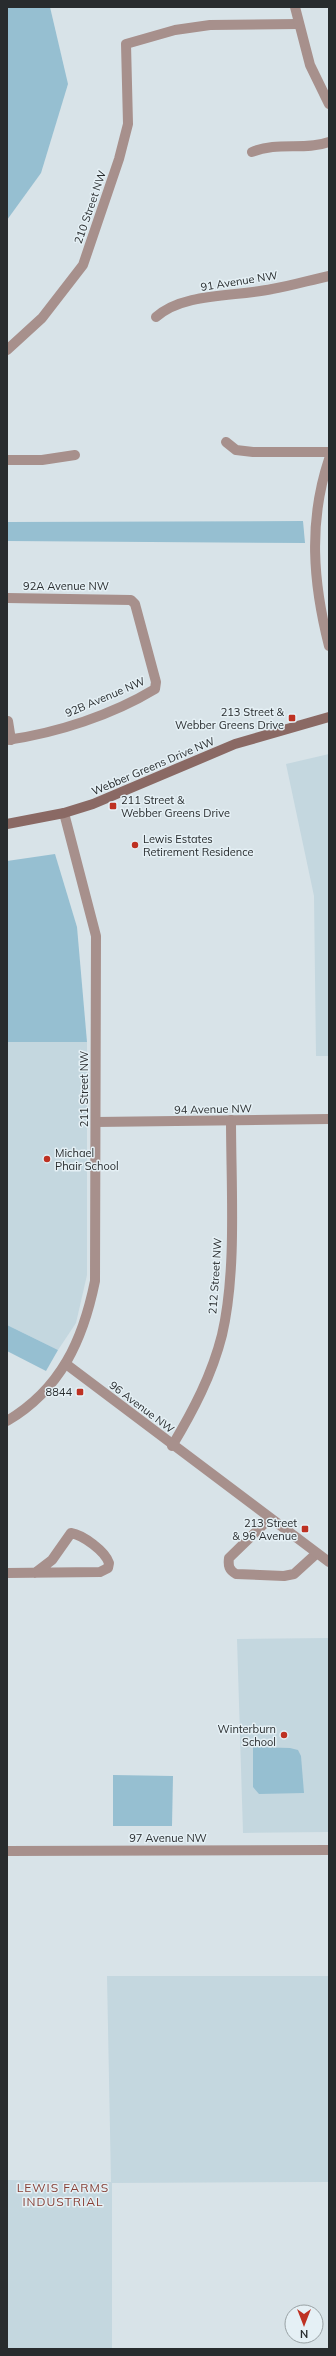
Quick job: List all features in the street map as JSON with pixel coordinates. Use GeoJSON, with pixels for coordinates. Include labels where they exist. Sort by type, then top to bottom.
{"type":"FeatureCollection","features":[{"type":"Feature","properties":{"kind":"main road","name":"Webber Greens Drive NW"},"geometry":{"type":"LineString","coordinates":[[7,824],[64,813],[110,797],[235,744],[329,717]]}},
{"type":"Feature","properties":{"kind":"street"},"geometry":{"type":"LineString","coordinates":[[295,7],[298,24],[310,65],[329,104]]}},
{"type":"Feature","properties":{"kind":"street","name":"210 Street NW"},"geometry":{"type":"LineString","coordinates":[[7,350],[42,318],[83,265],[119,159],[128,124],[126,44],[176,30],[210,25],[298,24]]}},
{"type":"Feature","properties":{"kind":"street"},"geometry":{"type":"LineString","coordinates":[[252,152],[270,146],[310,145],[329,142]]}},
{"type":"Feature","properties":{"kind":"street","name":"91 Avenue NW"},"geometry":{"type":"LineString","coordinates":[[156,316],[166,308],[188,301],[271,290],[329,276]]}},
{"type":"Feature","properties":{"kind":"street"},"geometry":{"type":"LineString","coordinates":[[226,442],[236,450],[253,452],[329,452]]}},
{"type":"Feature","properties":{"kind":"street"},"geometry":{"type":"LineString","coordinates":[[7,460],[42,460],[75,454]]}},
{"type":"Feature","properties":{"kind":"street"},"geometry":{"type":"LineString","coordinates":[[329,459],[316,510],[314,548],[317,590],[329,646]]}},
{"type":"Feature","properties":{"kind":"street","name":"92A Avenue NW"},"geometry":{"type":"LineString","coordinates":[[7,598],[126,598],[135,604],[156,682]]}},
{"type":"Feature","properties":{"kind":"street","name":"92B Avenue NW"},"geometry":{"type":"LineString","coordinates":[[8,721],[9,740],[76,724],[141,697],[155,689],[156,682]]}},
{"type":"Feature","properties":{"kind":"street","name":"211 Street NW"},"geometry":{"type":"LineString","coordinates":[[64,813],[96,936],[95,1281],[84,1329],[66,1364]]}},
{"type":"Feature","properties":{"kind":"street","name":"212 Street NW"},"geometry":{"type":"LineString","coordinates":[[172,1446],[193,1411],[207,1382],[222,1336],[229,1287],[231,1120]]}},
{"type":"Feature","properties":{"kind":"street","name":"94 Avenue NW"},"geometry":{"type":"LineString","coordinates":[[96,1122],[329,1120]]}},
{"type":"Feature","properties":{"kind":"street"},"geometry":{"type":"LineString","coordinates":[[7,1421],[43,1392],[66,1364]]}},
{"type":"Feature","properties":{"kind":"street","name":"96 Avenue NW"},"geometry":{"type":"LineString","coordinates":[[66,1364],[172,1446],[316,1554],[329,1562]]}},
{"type":"Feature","properties":{"kind":"street"},"geometry":{"type":"LineString","coordinates":[[269,1519],[229,1558],[228,1565],[232,1572],[236,1574],[284,1576],[294,1574],[316,1554]]}},
{"type":"Feature","properties":{"kind":"street"},"geometry":{"type":"LineString","coordinates":[[7,1573],[35,1573],[100,1572],[108,1568],[109,1563],[101,1552],[80,1536],[70,1533],[52,1560],[35,1573]]}},
{"type":"Feature","properties":{"kind":"street","name":"97 Avenue NW"},"geometry":{"type":"LineString","coordinates":[[7,1851],[329,1850]]}},
{"type":"Feature","properties":{"kind":"shaded area"},"geometry":{"type":"Polygon","coordinates":[[[7,7],[50,7],[68,84],[41,173],[7,220],[7,7]]]}},
{"type":"Feature","properties":{"kind":"shaded area"},"geometry":{"type":"Polygon","coordinates":[[[303,521],[305,543],[7,541],[7,522],[303,521]]]}},
{"type":"Feature","properties":{"kind":"shaded area"},"geometry":{"type":"Polygon","coordinates":[[[329,754],[329,1056],[316,1056],[314,896],[286,764],[329,754]]]}},
{"type":"Feature","properties":{"kind":"shaded area"},"geometry":{"type":"Polygon","coordinates":[[[55,854],[77,927],[87,1042],[7,1042],[7,861],[55,854]]]}},
{"type":"Feature","properties":{"kind":"shaded area","name":"Michael Phair School"},"geometry":{"type":"Polygon","coordinates":[[[7,1042],[87,1042],[87,1275],[76,1323],[58,1350],[7,1325],[7,1042]]]}},
{"type":"Feature","properties":{"kind":"shaded area"},"geometry":{"type":"Polygon","coordinates":[[[7,1325],[58,1350],[46,1371],[7,1351],[7,1325]]]}},
{"type":"Feature","properties":{"kind":"shaded area","name":"Winterburn School"},"geometry":{"type":"Polygon","coordinates":[[[329,1638],[329,1832],[243,1833],[237,1639],[329,1638]]]}},
{"type":"Feature","properties":{"kind":"shaded area"},"geometry":{"type":"Polygon","coordinates":[[[253,1747],[290,1748],[298,1750],[301,1756],[304,1793],[259,1794],[253,1787],[253,1747]]]}},
{"type":"Feature","properties":{"kind":"shaded area"},"geometry":{"type":"Polygon","coordinates":[[[113,1775],[173,1776],[172,1826],[113,1826],[113,1775]]]}},
{"type":"Feature","properties":{"kind":"shaded area"},"geometry":{"type":"Polygon","coordinates":[[[107,1976],[329,1976],[329,2182],[112,2183],[112,2349],[7,2349],[7,2180],[111,2182],[107,1976]]]}},
{"type":"Feature","properties":{"kind":"place","name":"213 Street & Webber Greens Drive"},"geometry":{"type":"Point","coordinates":[292,718]}},
{"type":"Feature","properties":{"kind":"place","name":"211 Street & Webber Greens Drive"},"geometry":{"type":"Point","coordinates":[113,806]}},
{"type":"Feature","properties":{"kind":"place","name":"Lewis Estates Retirement Residence"},"geometry":{"type":"Point","coordinates":[135,845]}},
{"type":"Feature","properties":{"kind":"place","name":"Michael Phair School"},"geometry":{"type":"Point","coordinates":[47,1159]}},
{"type":"Feature","properties":{"kind":"place","name":"8844"},"geometry":{"type":"Point","coordinates":[80,1392]}},
{"type":"Feature","properties":{"kind":"place","name":"213 Street & 96 Avenue"},"geometry":{"type":"Point","coordinates":[305,1529]}},
{"type":"Feature","properties":{"kind":"place","name":"Winterburn School"},"geometry":{"type":"Point","coordinates":[284,1735]}},
{"type":"Feature","properties":{"kind":"district","name":"LEWIS FARMS INDUSTRIAL"},"geometry":{"type":"Point","coordinates":[63,2195]}}]}
